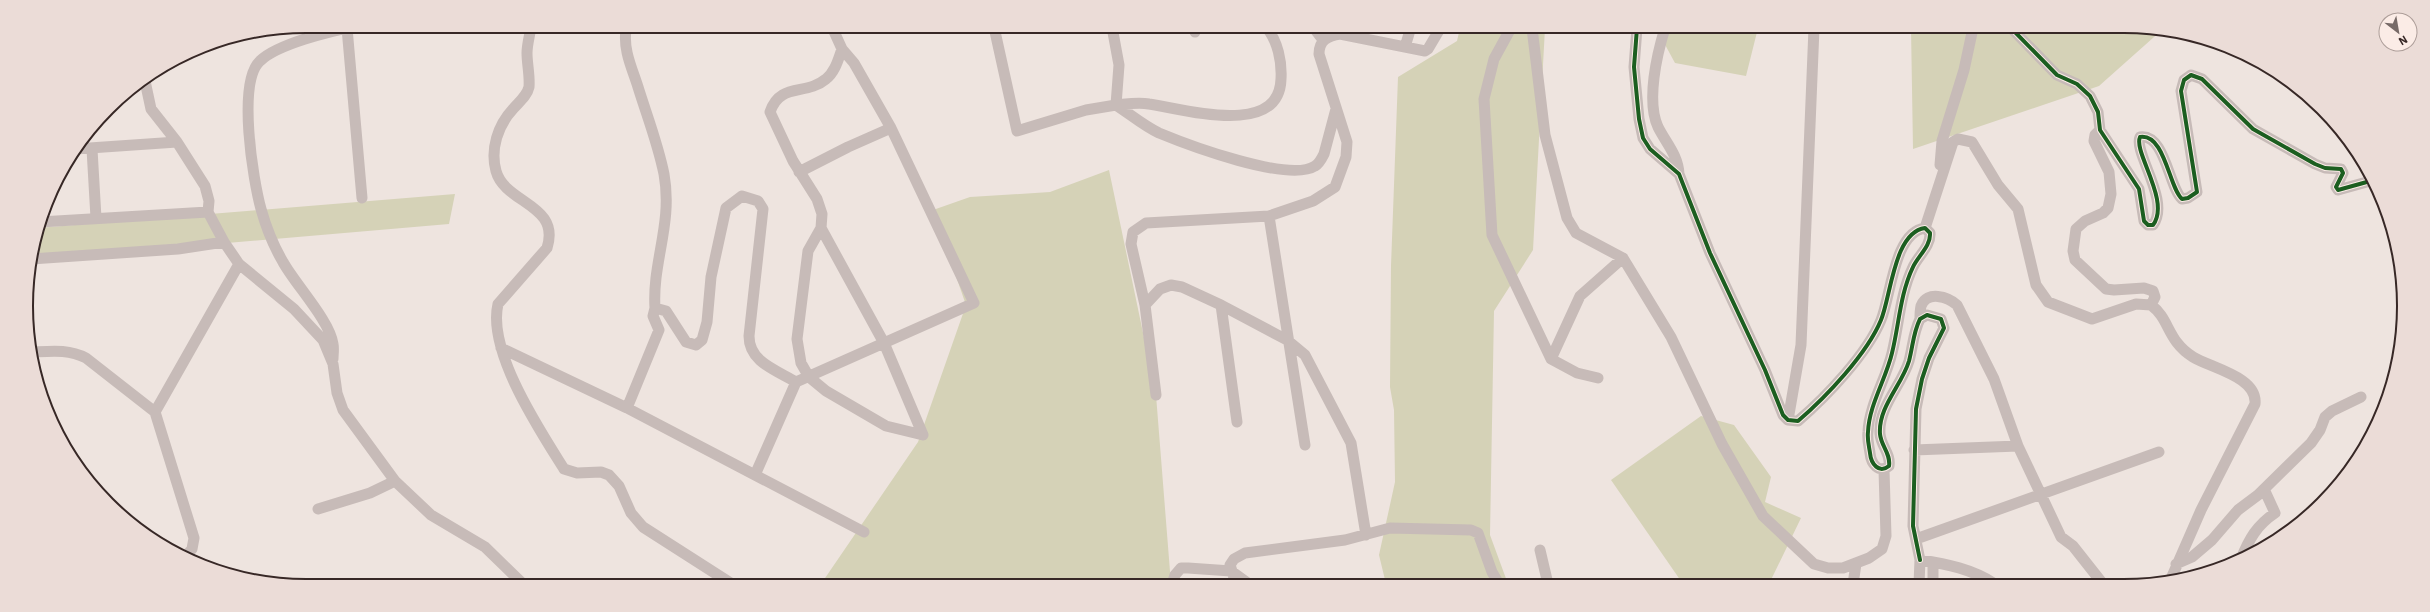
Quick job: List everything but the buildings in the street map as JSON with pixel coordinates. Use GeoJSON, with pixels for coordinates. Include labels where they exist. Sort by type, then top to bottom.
{"type":"FeatureCollection","features":[{"type":"Feature","properties":{"kind":"street"},"geometry":{"type":"LineString","coordinates":[[331,33],[276,50],[258,62],[250,81],[248,113],[252,173],[261,210],[272,241],[286,267],[328,328],[333,344],[333,364],[337,393],[343,410],[394,480],[432,515],[485,547],[518,579]]}},
{"type":"Feature","properties":{"kind":"street"},"geometry":{"type":"LineString","coordinates":[[351,33],[362,198]]}},
{"type":"Feature","properties":{"kind":"street"},"geometry":{"type":"LineString","coordinates":[[530,33],[527,54],[529,88],[501,125],[494,146],[494,160],[496,172],[510,192],[542,215],[550,228],[550,239],[547,248],[498,304],[495,315],[501,348],[508,368],[524,400],[564,469],[577,473],[601,472],[609,475],[619,486],[631,513],[643,527],[724,579]]}},
{"type":"Feature","properties":{"kind":"street"},"geometry":{"type":"LineString","coordinates":[[626,33],[626,51],[655,139],[664,175],[667,200],[666,225],[654,288],[655,308],[653,316],[660,330],[627,408]]}},
{"type":"Feature","properties":{"kind":"street"},"geometry":{"type":"LineString","coordinates":[[755,475],[796,382],[974,303],[891,128],[854,63],[842,49],[835,33]]}},
{"type":"Feature","properties":{"kind":"street"},"geometry":{"type":"LineString","coordinates":[[995,33],[1017,131],[1086,110],[1116,105],[1149,104],[1174,110],[1231,115],[1254,115],[1267,108],[1276,99],[1281,84],[1282,66],[1278,50],[1269,33]]}},
{"type":"Feature","properties":{"kind":"street"},"geometry":{"type":"LineString","coordinates":[[1113,33],[1118,65],[1116,105]]}},
{"type":"Feature","properties":{"kind":"street"},"geometry":{"type":"LineString","coordinates":[[1318,33],[1323,40]]}},
{"type":"Feature","properties":{"kind":"street"},"geometry":{"type":"LineString","coordinates":[[1156,396],[1144,305],[1131,244],[1133,232],[1139,226],[1146,223],[1269,216],[1313,201],[1335,187],[1346,157],[1347,142],[1319,54],[1319,47],[1323,40],[1336,33]]}},
{"type":"Feature","properties":{"kind":"street"},"geometry":{"type":"LineString","coordinates":[[1349,33],[1421,52],[1428,49],[1438,33]]}},
{"type":"Feature","properties":{"kind":"street"},"geometry":{"type":"LineString","coordinates":[[1405,47],[1409,33]]}},
{"type":"Feature","properties":{"kind":"street"},"geometry":{"type":"LineString","coordinates":[[1508,33],[1494,59],[1484,99],[1492,235],[1551,359],[1577,373],[1598,378]]}},
{"type":"Feature","properties":{"kind":"street"},"geometry":{"type":"LineString","coordinates":[[1533,33],[1545,134],[1567,218],[1576,233],[1623,258],[1671,337],[1722,444],[1763,516],[1814,564],[1835,569],[1856,564],[1882,549],[1886,536],[1884,470]]}},
{"type":"Feature","properties":{"kind":"street"},"geometry":{"type":"LineString","coordinates":[[1637,33],[1634,67],[1639,119],[1644,138],[1650,149],[1679,174]]}},
{"type":"Feature","properties":{"kind":"street"},"geometry":{"type":"LineString","coordinates":[[1664,33],[1653,87],[1654,112],[1657,126],[1677,159],[1679,174],[1716,267],[1766,370],[1783,415],[1788,420],[1798,421],[1814,407],[1840,379],[1867,343],[1881,320],[1890,284],[1905,242],[1917,230],[1925,228]]}},
{"type":"Feature","properties":{"kind":"street"},"geometry":{"type":"LineString","coordinates":[[1788,420],[1801,345],[1814,33]]}},
{"type":"Feature","properties":{"kind":"street"},"geometry":{"type":"LineString","coordinates":[[1939,180],[1942,141],[1964,70],[1972,33]]}},
{"type":"Feature","properties":{"kind":"street"},"geometry":{"type":"LineString","coordinates":[[2016,33],[2057,74],[2077,84],[2090,96],[2098,112],[2100,130],[2139,189],[2144,221],[2148,226],[2153,226],[2157,220],[2158,212],[2153,178],[2140,145],[2140,137],[2150,139],[2159,150],[2169,169],[2176,194],[2182,199],[2188,198],[2197,192],[2181,91],[2184,80],[2191,75],[2202,79],[2253,129],[2320,166],[2341,169],[2343,173],[2336,187],[2338,190],[2367,182]]}},
{"type":"Feature","properties":{"kind":"street"},"geometry":{"type":"LineString","coordinates":[[821,228],[884,343],[923,435],[886,426],[826,391],[809,376],[801,363],[797,339],[808,251],[821,228],[822,214],[817,199],[799,172],[780,138],[770,112],[774,102],[779,96],[816,86],[826,79],[834,70],[842,49]]}},
{"type":"Feature","properties":{"kind":"street"},"geometry":{"type":"LineString","coordinates":[[146,85],[151,109],[177,142],[205,186],[209,201],[208,212],[238,264],[294,309],[323,340],[333,364]]}},
{"type":"Feature","properties":{"kind":"street"},"geometry":{"type":"LineString","coordinates":[[1116,105],[1158,133],[1255,165],[1294,172],[1315,167],[1320,161],[1324,154],[1336,108]]}},
{"type":"Feature","properties":{"kind":"street"},"geometry":{"type":"LineString","coordinates":[[799,172],[848,146],[891,128]]}},
{"type":"Feature","properties":{"kind":"street"},"geometry":{"type":"LineString","coordinates":[[2100,130],[2095,135],[2094,141],[2109,172],[2111,194],[2108,208],[2096,218],[2084,220],[2076,230],[2073,252],[2075,260],[2106,289],[2114,290],[2144,288],[2153,291],[2155,297],[2151,305]]}},
{"type":"Feature","properties":{"kind":"street"},"geometry":{"type":"LineString","coordinates":[[1925,228],[1939,180],[1953,142],[1958,139],[1972,142],[1998,185],[2018,209],[2036,285],[2048,302],[2092,319],[2136,304],[2151,305],[2157,310],[2179,347],[2247,384],[2256,398],[2255,404],[2176,564],[2172,575]]}},
{"type":"Feature","properties":{"kind":"street"},"geometry":{"type":"LineString","coordinates":[[83,149],[177,142]]}},
{"type":"Feature","properties":{"kind":"street"},"geometry":{"type":"LineString","coordinates":[[92,149],[96,218]]}},
{"type":"Feature","properties":{"kind":"street"},"geometry":{"type":"LineString","coordinates":[[655,308],[660,308],[666,311],[686,342],[696,345],[700,343],[705,333],[711,277],[726,208],[742,196],[753,199],[763,209],[749,336],[750,350],[758,359],[796,382]]}},
{"type":"Feature","properties":{"kind":"street"},"geometry":{"type":"LineString","coordinates":[[46,222],[208,212]]}},
{"type":"Feature","properties":{"kind":"street"},"geometry":{"type":"LineString","coordinates":[[1269,216],[1287,340],[1305,445]]}},
{"type":"Feature","properties":{"kind":"street"},"geometry":{"type":"LineString","coordinates":[[1925,228],[1930,232],[1930,238],[1913,267],[1903,298],[1892,354],[1869,422],[1868,433],[1870,457],[1874,465],[1879,470],[1884,470],[1889,466],[1890,459],[1880,435],[1884,412],[1909,361],[1913,337],[1920,319],[1921,305],[1927,299],[1943,297],[1950,299],[1957,305],[1994,379],[2018,446],[2061,537],[2080,554],[2099,579]]}},
{"type":"Feature","properties":{"kind":"street"},"geometry":{"type":"LineString","coordinates":[[37,259],[178,249],[224,242]]}},
{"type":"Feature","properties":{"kind":"street"},"geometry":{"type":"LineString","coordinates":[[1551,359],[1580,296],[1623,258]]}},
{"type":"Feature","properties":{"kind":"street"},"geometry":{"type":"LineString","coordinates":[[155,412],[238,264]]}},
{"type":"Feature","properties":{"kind":"street"},"geometry":{"type":"LineString","coordinates":[[1144,305],[1160,289],[1171,285],[1182,287],[1221,305],[1287,340],[1305,355],[1352,443],[1366,535]]}},
{"type":"Feature","properties":{"kind":"street"},"geometry":{"type":"LineString","coordinates":[[1221,305],[1237,422]]}},
{"type":"Feature","properties":{"kind":"street"},"geometry":{"type":"LineString","coordinates":[[1919,579],[1920,560],[1913,526],[1916,409],[1922,379],[1929,358],[1944,328],[1941,319],[1933,316],[1927,315],[1920,319]]}},
{"type":"Feature","properties":{"kind":"street"},"geometry":{"type":"LineString","coordinates":[[501,348],[627,408],[864,532]]}},
{"type":"Feature","properties":{"kind":"street"},"geometry":{"type":"LineString","coordinates":[[37,352],[60,350],[75,352],[86,358],[155,412],[194,538],[192,549],[189,553]]}},
{"type":"Feature","properties":{"kind":"street"},"geometry":{"type":"LineString","coordinates":[[2176,564],[2192,557],[2212,540],[2238,510],[2264,489],[2312,443],[2325,417],[2332,411],[2361,397]]}},
{"type":"Feature","properties":{"kind":"street"},"geometry":{"type":"LineString","coordinates":[[1914,450],[2018,446]]}},
{"type":"Feature","properties":{"kind":"street"},"geometry":{"type":"LineString","coordinates":[[1916,539],[1976,519],[2041,493],[2159,452]]}},
{"type":"Feature","properties":{"kind":"street"},"geometry":{"type":"LineString","coordinates":[[318,509],[370,493],[394,480]]}},
{"type":"Feature","properties":{"kind":"street"},"geometry":{"type":"LineString","coordinates":[[2244,552],[2254,531],[2262,522],[2275,513],[2264,489]]}},
{"type":"Feature","properties":{"kind":"street"},"geometry":{"type":"LineString","coordinates":[[1234,579],[1230,565],[1234,559],[1245,553],[1345,540],[1390,528],[1471,530],[1478,533],[1492,572],[1496,579]]}},
{"type":"Feature","properties":{"kind":"street"},"geometry":{"type":"LineString","coordinates":[[1540,550],[1547,579]]}},
{"type":"Feature","properties":{"kind":"street"},"geometry":{"type":"LineString","coordinates":[[1920,560],[1949,564],[1970,571],[1985,579]]}},
{"type":"Feature","properties":{"kind":"street"},"geometry":{"type":"LineString","coordinates":[[1933,562],[1933,579]]}},
{"type":"Feature","properties":{"kind":"street"},"geometry":{"type":"LineString","coordinates":[[1854,579],[1856,564]]}},
{"type":"Feature","properties":{"kind":"street"},"geometry":{"type":"LineString","coordinates":[[1174,579],[1175,574],[1181,568],[1231,571],[1242,579]]}},
{"type":"Feature","properties":{"kind":"shaded area"},"geometry":{"type":"Polygon","coordinates":[[[1459,33],[1545,33],[1533,250],[1494,311],[1490,535],[1506,579],[1385,579],[1379,555],[1395,482],[1394,410],[1390,387],[1391,266],[1398,77],[1457,41],[1459,33]]]}},
{"type":"Feature","properties":{"kind":"shaded area"},"geometry":{"type":"Polygon","coordinates":[[[1659,33],[1757,33],[1746,76],[1675,63],[1659,33]]]}},
{"type":"Feature","properties":{"kind":"shaded area"},"geometry":{"type":"Polygon","coordinates":[[[1911,33],[2124,33],[2156,35],[2099,86],[1913,149],[1911,33]]]}},
{"type":"Feature","properties":{"kind":"shaded area"},"geometry":{"type":"Polygon","coordinates":[[[1109,170],[1156,395],[1171,579],[824,579],[918,442],[966,305],[933,210],[970,197],[1050,192],[1109,170]]]}},
{"type":"Feature","properties":{"kind":"shaded area"},"geometry":{"type":"Polygon","coordinates":[[[455,194],[449,224],[227,243],[38,255],[44,227],[455,194]]]}},
{"type":"Feature","properties":{"kind":"shaded area"},"geometry":{"type":"Polygon","coordinates":[[[1701,416],[1734,425],[1771,477],[1765,502],[1801,518],[1771,579],[1680,579],[1611,480],[1701,416]]]}},
{"type":"Feature","properties":{"kind":"cycle path"},"geometry":{"type":"LineString","coordinates":[[1637,33],[1634,67],[1639,119],[1643,138],[1650,149],[1679,174],[1710,253],[1765,370],[1783,415],[1788,420],[1798,421],[1821,400],[1856,361],[1875,333],[1881,320],[1895,266],[1906,241],[1915,232],[1925,228],[1930,233],[1930,238],[1926,247],[1915,263],[1905,288],[1892,353],[1871,412],[1868,435],[1871,457],[1876,467],[1882,469],[1889,466],[1889,458],[1880,434],[1880,424],[1886,405],[1906,370],[1916,329],[1920,319],[1927,315],[1941,319],[1944,328],[1929,358],[1922,379],[1916,409],[1913,526],[1920,560]]}},
{"type":"Feature","properties":{"kind":"cycle path"},"geometry":{"type":"LineString","coordinates":[[2016,33],[2057,75],[2077,84],[2090,96],[2098,112],[2100,130],[2139,189],[2144,221],[2148,225],[2153,225],[2157,215],[2158,203],[2139,144],[2140,137],[2148,138],[2155,143],[2166,162],[2177,193],[2182,199],[2188,198],[2197,192],[2181,91],[2184,80],[2191,75],[2202,79],[2253,129],[2315,164],[2325,168],[2341,169],[2343,173],[2336,187],[2338,190],[2367,182]]}}]}
